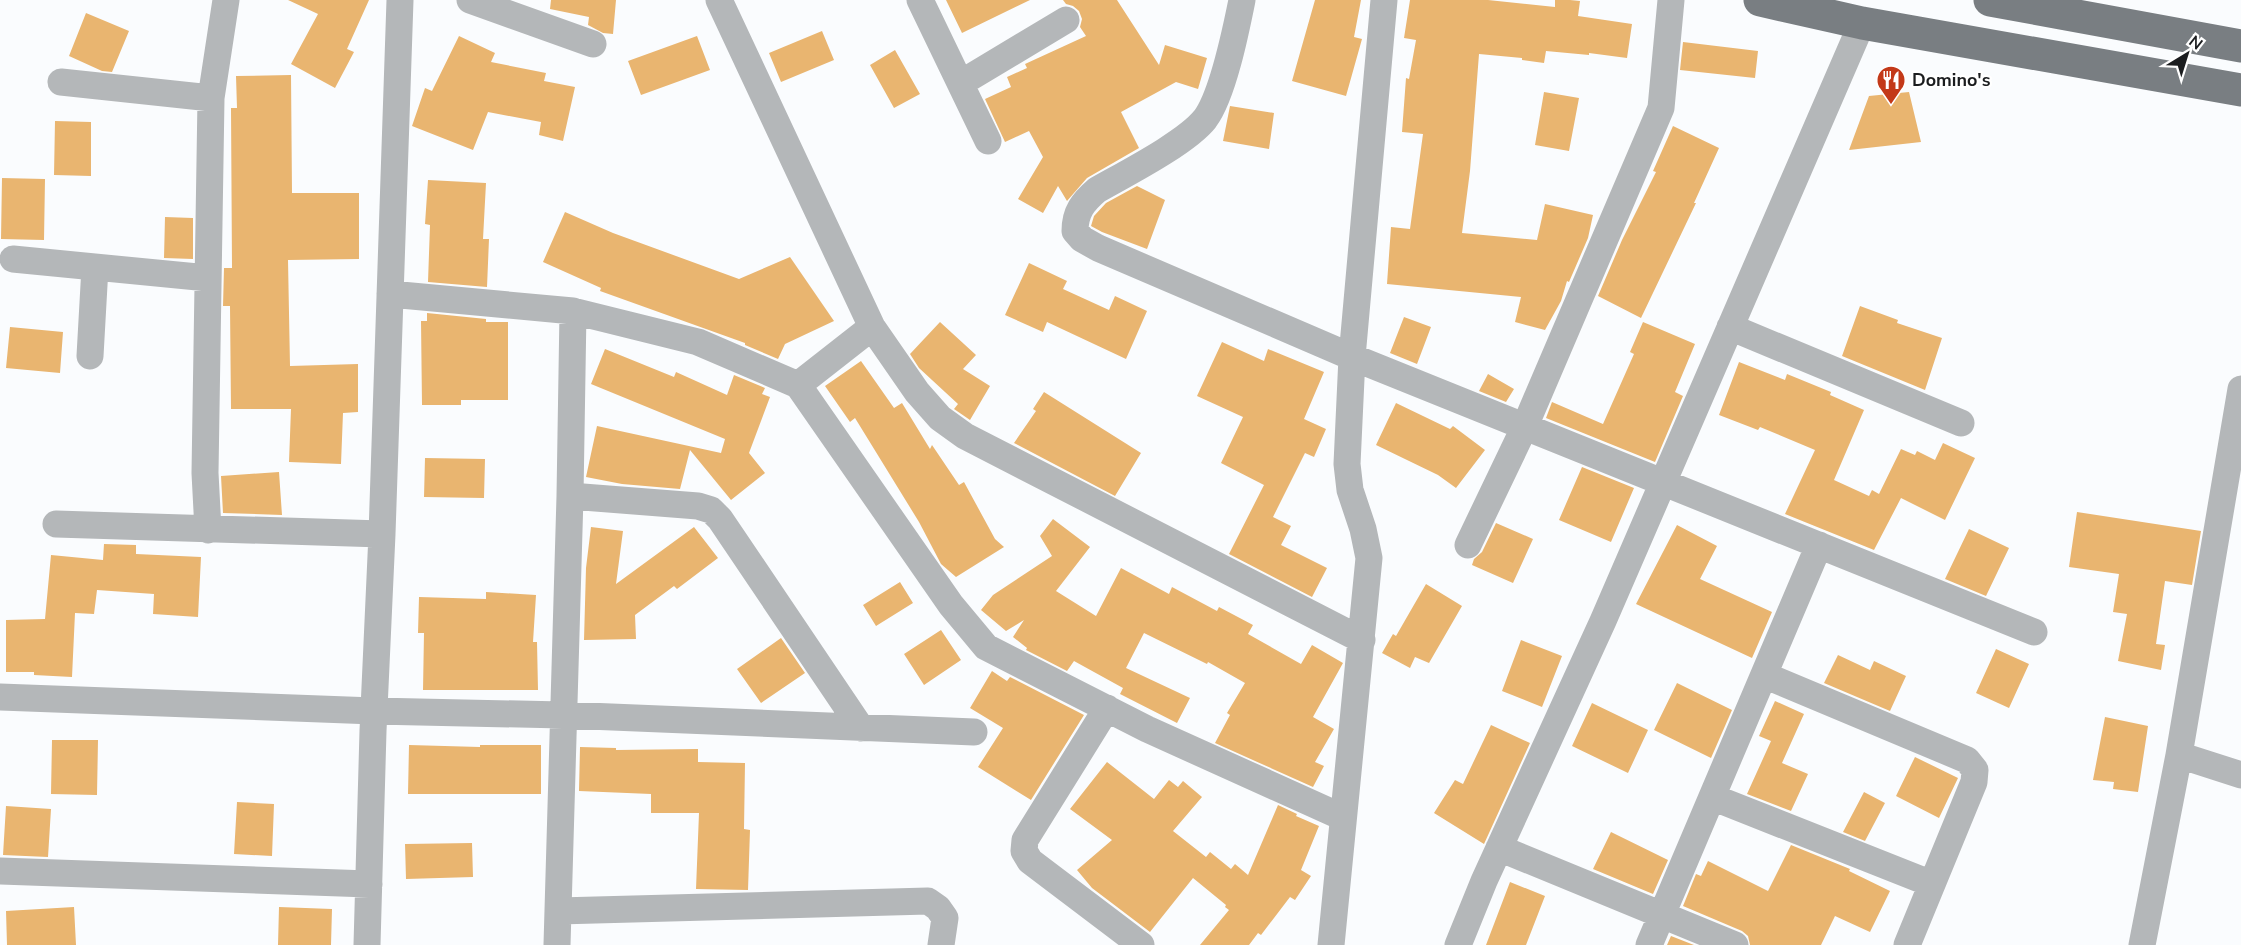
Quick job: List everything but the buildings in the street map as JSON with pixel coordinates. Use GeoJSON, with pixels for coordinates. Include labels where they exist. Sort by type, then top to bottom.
{"type":"FeatureCollection","features":[{"type":"Feature","properties":{"kind":"main road"},"geometry":{"type":"LineString","coordinates":[[1760,0],[1862,23],[2241,90]]}},
{"type":"Feature","properties":{"kind":"main road"},"geometry":{"type":"LineString","coordinates":[[1990,0],[2241,46]]}},
{"type":"Feature","properties":{"kind":"street"},"geometry":{"type":"LineString","coordinates":[[208,530],[205,473],[211,98],[226,0]]}},
{"type":"Feature","properties":{"kind":"street"},"geometry":{"type":"LineString","coordinates":[[367,945],[400,0]]}},
{"type":"Feature","properties":{"kind":"street"},"geometry":{"type":"LineString","coordinates":[[470,0],[593,44]]}},
{"type":"Feature","properties":{"kind":"street"},"geometry":{"type":"LineString","coordinates":[[719,0],[872,327],[917,392],[940,418],[965,436],[1362,640]]}},
{"type":"Feature","properties":{"kind":"street"},"geometry":{"type":"LineString","coordinates":[[920,0],[988,141]]}},
{"type":"Feature","properties":{"kind":"street"},"geometry":{"type":"LineString","coordinates":[[1242,0],[1236,34],[1214,103],[1204,119],[1176,143],[1097,190],[1086,199],[1075,218],[1075,231],[1082,239],[1098,248],[1352,357],[2034,632]]}},
{"type":"Feature","properties":{"kind":"street"},"geometry":{"type":"LineString","coordinates":[[1331,945],[1369,558],[1363,529],[1350,490],[1347,464],[1352,357],[1383,0]]}},
{"type":"Feature","properties":{"kind":"street"},"geometry":{"type":"LineString","coordinates":[[1468,545],[1525,426],[1661,108],[1671,0]]}},
{"type":"Feature","properties":{"kind":"street"},"geometry":{"type":"LineString","coordinates":[[961,83],[1066,20]]}},
{"type":"Feature","properties":{"kind":"street"},"geometry":{"type":"LineString","coordinates":[[1458,945],[1499,848],[1603,621],[1862,23]]}},
{"type":"Feature","properties":{"kind":"street"},"geometry":{"type":"LineString","coordinates":[[61,82],[211,98]]}},
{"type":"Feature","properties":{"kind":"street"},"geometry":{"type":"LineString","coordinates":[[13,259],[208,278]]}},
{"type":"Feature","properties":{"kind":"street"},"geometry":{"type":"LineString","coordinates":[[90,356],[95,267]]}},
{"type":"Feature","properties":{"kind":"street"},"geometry":{"type":"LineString","coordinates":[[390,294],[573,311],[698,342],[798,385],[951,605],[986,646],[1147,729],[1342,817]]}},
{"type":"Feature","properties":{"kind":"street"},"geometry":{"type":"LineString","coordinates":[[557,945],[573,311]]}},
{"type":"Feature","properties":{"kind":"street"},"geometry":{"type":"LineString","coordinates":[[798,385],[872,327]]}},
{"type":"Feature","properties":{"kind":"street"},"geometry":{"type":"LineString","coordinates":[[1730,327],[1961,423]]}},
{"type":"Feature","properties":{"kind":"street"},"geometry":{"type":"LineString","coordinates":[[2142,945],[2180,755],[2241,389]]}},
{"type":"Feature","properties":{"kind":"street"},"geometry":{"type":"LineString","coordinates":[[570,496],[674,503],[711,510],[720,519],[861,728]]}},
{"type":"Feature","properties":{"kind":"street"},"geometry":{"type":"LineString","coordinates":[[56,524],[382,534]]}},
{"type":"Feature","properties":{"kind":"street"},"geometry":{"type":"LineString","coordinates":[[1649,945],[1819,545]]}},
{"type":"Feature","properties":{"kind":"street"},"geometry":{"type":"LineString","coordinates":[[1764,675],[1967,760],[1975,770],[1974,782],[1907,945]]}},
{"type":"Feature","properties":{"kind":"street"},"geometry":{"type":"LineString","coordinates":[[0,697],[374,711],[563,715],[974,732]]}},
{"type":"Feature","properties":{"kind":"street"},"geometry":{"type":"LineString","coordinates":[[1107,708],[1025,840],[1024,851],[1030,861],[1141,945]]}},
{"type":"Feature","properties":{"kind":"street"},"geometry":{"type":"LineString","coordinates":[[2180,755],[2241,775]]}},
{"type":"Feature","properties":{"kind":"street"},"geometry":{"type":"LineString","coordinates":[[1712,797],[1932,884]]}},
{"type":"Feature","properties":{"kind":"street"},"geometry":{"type":"LineString","coordinates":[[1499,848],[1735,945]]}},
{"type":"Feature","properties":{"kind":"street"},"geometry":{"type":"LineString","coordinates":[[0,872],[369,884]]}},
{"type":"Feature","properties":{"kind":"street"},"geometry":{"type":"LineString","coordinates":[[558,912],[928,901],[938,908],[945,918],[941,945]]}},
{"type":"Feature","properties":{"kind":"place","name":"Domino's"},"geometry":{"type":"Point","coordinates":[1891,106]}}]}
